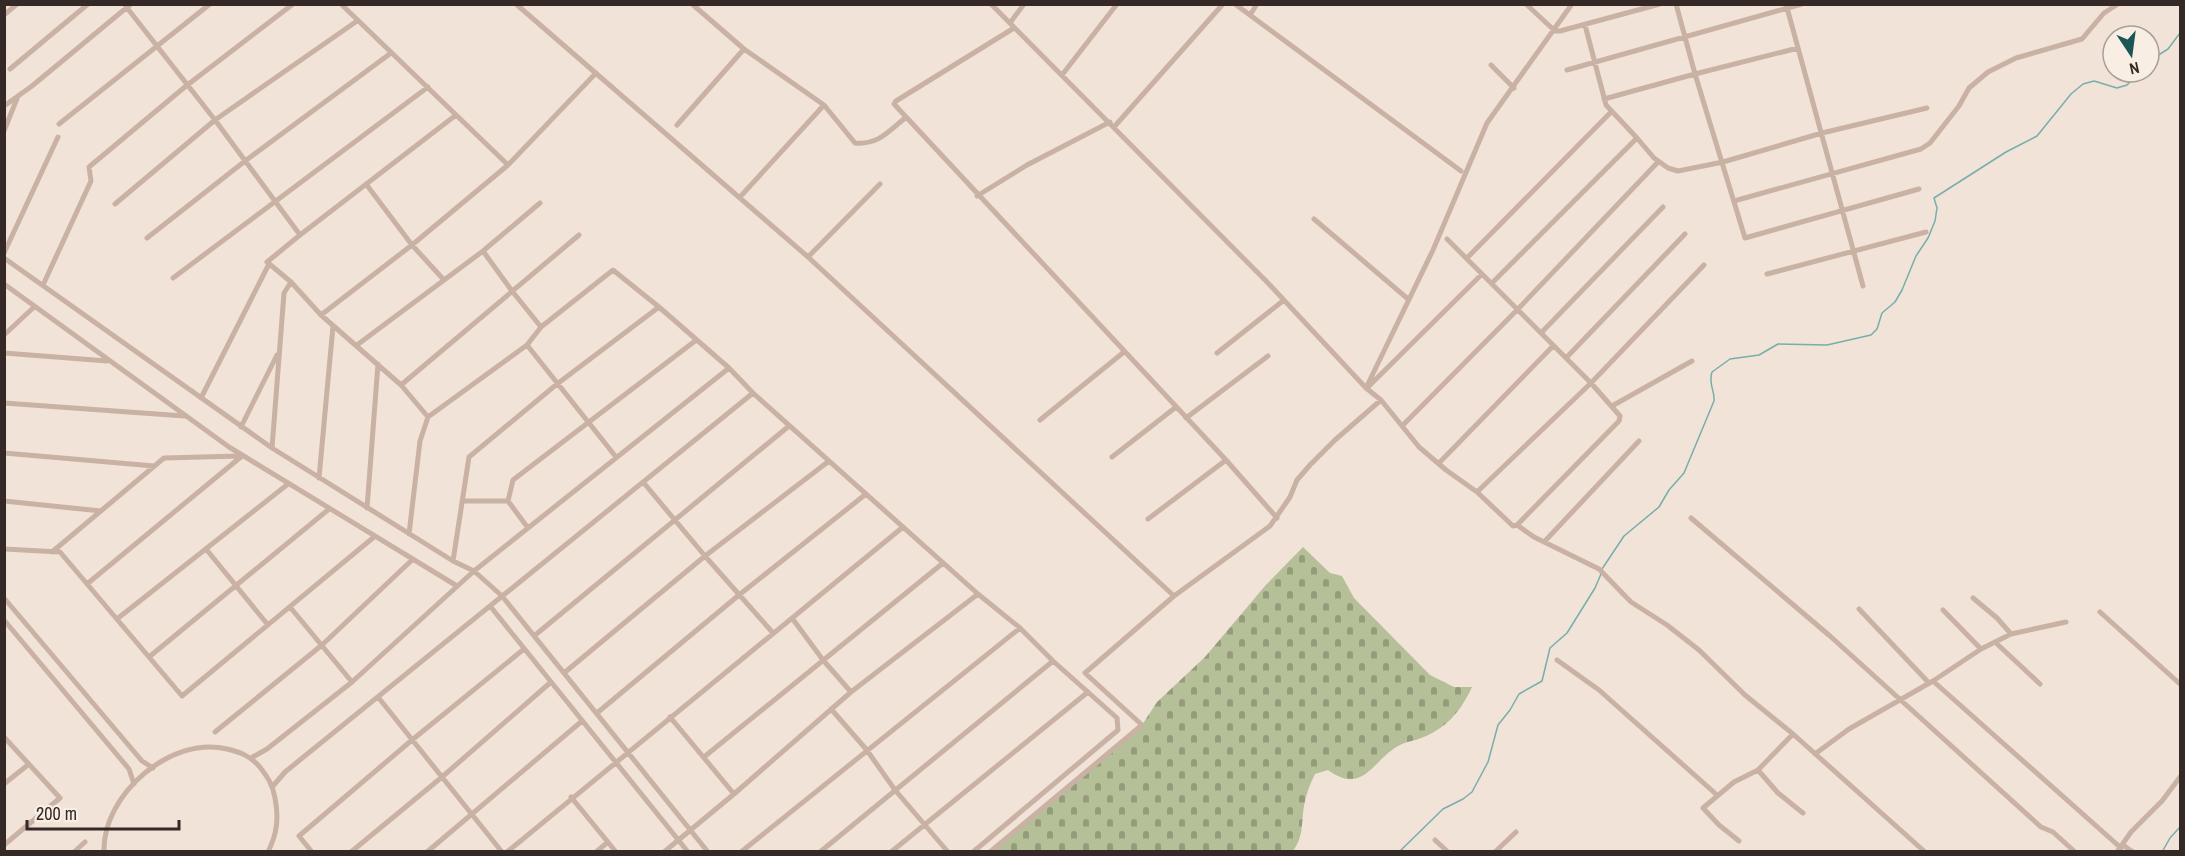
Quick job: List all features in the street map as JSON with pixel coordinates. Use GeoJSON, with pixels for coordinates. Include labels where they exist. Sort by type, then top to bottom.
{"type":"FeatureCollection","features":[{"type":"Feature","properties":{"kind":"street"},"geometry":{"type":"LineString","coordinates":[[4,15],[17,4]]}},
{"type":"Feature","properties":{"kind":"street"},"geometry":{"type":"LineString","coordinates":[[10,69],[88,4]]}},
{"type":"Feature","properties":{"kind":"street"},"geometry":{"type":"LineString","coordinates":[[59,124],[210,4]]}},
{"type":"Feature","properties":{"kind":"street"},"geometry":{"type":"LineString","coordinates":[[43,285],[91,181],[89,167],[186,86],[293,4]]}},
{"type":"Feature","properties":{"kind":"street"},"geometry":{"type":"LineString","coordinates":[[341,4],[508,165]]}},
{"type":"Feature","properties":{"kind":"street"},"geometry":{"type":"LineString","coordinates":[[516,4],[808,257],[1174,596]]}},
{"type":"Feature","properties":{"kind":"street"},"geometry":{"type":"LineString","coordinates":[[692,4],[744,49],[824,105],[855,143],[869,144],[905,118]]}},
{"type":"Feature","properties":{"kind":"street"},"geometry":{"type":"LineString","coordinates":[[991,4],[1381,400],[1419,447],[1477,492],[1514,526],[1517,525],[1534,537],[1599,569],[1631,602],[1667,625],[1699,650],[1745,695],[1793,734],[1925,852]]}},
{"type":"Feature","properties":{"kind":"street"},"geometry":{"type":"LineString","coordinates":[[1024,4],[1012,26],[896,100],[894,104],[977,196],[1226,460],[1277,518]]}},
{"type":"Feature","properties":{"kind":"street"},"geometry":{"type":"LineString","coordinates":[[1062,75],[1117,4]]}},
{"type":"Feature","properties":{"kind":"street"},"geometry":{"type":"LineString","coordinates":[[977,196],[1027,165],[1112,125],[1223,4]]}},
{"type":"Feature","properties":{"kind":"street"},"geometry":{"type":"LineString","coordinates":[[1235,4],[1461,171]]}},
{"type":"Feature","properties":{"kind":"street"},"geometry":{"type":"LineString","coordinates":[[1250,15],[1257,4]]}},
{"type":"Feature","properties":{"kind":"street"},"geometry":{"type":"LineString","coordinates":[[1526,4],[1555,31]]}},
{"type":"Feature","properties":{"kind":"street"},"geometry":{"type":"LineString","coordinates":[[1367,388],[1432,250],[1487,123],[1515,88],[1572,4]]}},
{"type":"Feature","properties":{"kind":"street"},"geometry":{"type":"LineString","coordinates":[[1555,31],[1660,4]]}},
{"type":"Feature","properties":{"kind":"street"},"geometry":{"type":"LineString","coordinates":[[1676,4],[1745,238],[1919,189]]}},
{"type":"Feature","properties":{"kind":"street"},"geometry":{"type":"LineString","coordinates":[[1567,70],[1787,6],[1802,4]]}},
{"type":"Feature","properties":{"kind":"street"},"geometry":{"type":"LineString","coordinates":[[1734,201],[1921,149],[1930,143],[1959,106],[1969,88],[1988,72],[2016,58],[2082,39],[2104,13],[2118,4]]}},
{"type":"Feature","properties":{"kind":"street"},"geometry":{"type":"LineString","coordinates":[[4,106],[127,6],[300,235]]}},
{"type":"Feature","properties":{"kind":"street"},"geometry":{"type":"LineString","coordinates":[[1787,6],[1863,286]]}},
{"type":"Feature","properties":{"kind":"street"},"geometry":{"type":"LineString","coordinates":[[115,204],[215,120],[357,21]]}},
{"type":"Feature","properties":{"kind":"street"},"geometry":{"type":"LineString","coordinates":[[1585,25],[1604,99],[1611,112],[1638,138],[1658,162],[1678,171],[1723,162],[1822,133],[1927,108]]}},
{"type":"Feature","properties":{"kind":"street"},"geometry":{"type":"LineString","coordinates":[[1604,99],[1798,48]]}},
{"type":"Feature","properties":{"kind":"street"},"geometry":{"type":"LineString","coordinates":[[677,125],[744,49]]}},
{"type":"Feature","properties":{"kind":"street"},"geometry":{"type":"LineString","coordinates":[[147,238],[245,161],[392,52]]}},
{"type":"Feature","properties":{"kind":"street"},"geometry":{"type":"LineString","coordinates":[[1491,65],[1515,88]]}},
{"type":"Feature","properties":{"kind":"street"},"geometry":{"type":"LineString","coordinates":[[321,315],[412,245],[508,165],[596,74]]}},
{"type":"Feature","properties":{"kind":"street"},"geometry":{"type":"LineString","coordinates":[[173,278],[428,87]]}},
{"type":"Feature","properties":{"kind":"street"},"geometry":{"type":"LineString","coordinates":[[4,131],[19,94]]}},
{"type":"Feature","properties":{"kind":"street"},"geometry":{"type":"LineString","coordinates":[[740,197],[824,105]]}},
{"type":"Feature","properties":{"kind":"street"},"geometry":{"type":"LineString","coordinates":[[1467,258],[1611,112]]}},
{"type":"Feature","properties":{"kind":"street"},"geometry":{"type":"LineString","coordinates":[[201,398],[269,264],[267,262],[456,115]]}},
{"type":"Feature","properties":{"kind":"street"},"geometry":{"type":"LineString","coordinates":[[4,253],[58,137]]}},
{"type":"Feature","properties":{"kind":"street"},"geometry":{"type":"LineString","coordinates":[[1492,283],[1638,138]]}},
{"type":"Feature","properties":{"kind":"street"},"geometry":{"type":"LineString","coordinates":[[1402,426],[1518,309],[1658,162]]}},
{"type":"Feature","properties":{"kind":"street"},"geometry":{"type":"LineString","coordinates":[[366,184],[412,245],[444,280]]}},
{"type":"Feature","properties":{"kind":"street"},"geometry":{"type":"LineString","coordinates":[[808,257],[880,184]]}},
{"type":"Feature","properties":{"kind":"street"},"geometry":{"type":"LineString","coordinates":[[357,345],[483,251],[540,203]]}},
{"type":"Feature","properties":{"kind":"street"},"geometry":{"type":"LineString","coordinates":[[1541,333],[1663,207]]}},
{"type":"Feature","properties":{"kind":"street"},"geometry":{"type":"LineString","coordinates":[[1314,219],[1408,299]]}},
{"type":"Feature","properties":{"kind":"street"},"geometry":{"type":"LineString","coordinates":[[1767,274],[1926,232]]}},
{"type":"Feature","properties":{"kind":"street"},"geometry":{"type":"LineString","coordinates":[[1566,358],[1685,234]]}},
{"type":"Feature","properties":{"kind":"street"},"geometry":{"type":"LineString","coordinates":[[401,386],[579,236]]}},
{"type":"Feature","properties":{"kind":"street"},"geometry":{"type":"LineString","coordinates":[[1447,239],[1591,383],[1620,416],[1619,421],[1517,525]]}},
{"type":"Feature","properties":{"kind":"street"},"geometry":{"type":"LineString","coordinates":[[483,251],[542,327]]}},
{"type":"Feature","properties":{"kind":"street"},"geometry":{"type":"LineString","coordinates":[[4,258],[272,448],[453,561],[474,571],[502,596],[708,852]]}},
{"type":"Feature","properties":{"kind":"street"},"geometry":{"type":"LineString","coordinates":[[269,264],[291,282],[321,315],[401,386],[428,417]]}},
{"type":"Feature","properties":{"kind":"street"},"geometry":{"type":"LineString","coordinates":[[1477,492],[1591,383],[1704,265]]}},
{"type":"Feature","properties":{"kind":"street"},"geometry":{"type":"LineString","coordinates":[[409,534],[420,441],[428,417],[527,345],[542,327],[613,270],[729,368],[789,426],[978,594],[1020,628],[1117,718],[1118,730],[973,852]]}},
{"type":"Feature","properties":{"kind":"street"},"geometry":{"type":"LineString","coordinates":[[1367,388],[1482,274]]}},
{"type":"Feature","properties":{"kind":"street"},"geometry":{"type":"LineString","coordinates":[[272,448],[284,293],[291,282]]}},
{"type":"Feature","properties":{"kind":"street"},"geometry":{"type":"LineString","coordinates":[[4,284],[242,456],[457,586]]}},
{"type":"Feature","properties":{"kind":"street"},"geometry":{"type":"LineString","coordinates":[[1217,353],[1284,300]]}},
{"type":"Feature","properties":{"kind":"street"},"geometry":{"type":"LineString","coordinates":[[4,335],[34,307]]}},
{"type":"Feature","properties":{"kind":"street"},"geometry":{"type":"LineString","coordinates":[[453,561],[469,457],[557,384],[659,307]]}},
{"type":"Feature","properties":{"kind":"street"},"geometry":{"type":"LineString","coordinates":[[319,478],[333,326]]}},
{"type":"Feature","properties":{"kind":"street"},"geometry":{"type":"LineString","coordinates":[[528,528],[508,501],[513,480],[695,341]]}},
{"type":"Feature","properties":{"kind":"street"},"geometry":{"type":"LineString","coordinates":[[527,345],[616,457]]}},
{"type":"Feature","properties":{"kind":"street"},"geometry":{"type":"LineString","coordinates":[[1439,464],[1554,346]]}},
{"type":"Feature","properties":{"kind":"street"},"geometry":{"type":"LineString","coordinates":[[241,427],[280,351]]}},
{"type":"Feature","properties":{"kind":"street"},"geometry":{"type":"LineString","coordinates":[[1040,420],[1124,352]]}},
{"type":"Feature","properties":{"kind":"street"},"geometry":{"type":"LineString","coordinates":[[4,353],[109,361]]}},
{"type":"Feature","properties":{"kind":"street"},"geometry":{"type":"LineString","coordinates":[[1186,418],[1268,356]]}},
{"type":"Feature","properties":{"kind":"street"},"geometry":{"type":"LineString","coordinates":[[1612,406],[1692,361]]}},
{"type":"Feature","properties":{"kind":"street"},"geometry":{"type":"LineString","coordinates":[[367,508],[378,364]]}},
{"type":"Feature","properties":{"kind":"street"},"geometry":{"type":"LineString","coordinates":[[251,758],[267,749],[352,682],[474,571],[729,368]]}},
{"type":"Feature","properties":{"kind":"street"},"geometry":{"type":"LineString","coordinates":[[273,786],[285,772],[753,393]]}},
{"type":"Feature","properties":{"kind":"street"},"geometry":{"type":"LineString","coordinates":[[990,852],[1142,724],[1085,673],[1174,596],[1237,551],[1277,518],[1297,480],[1335,440],[1381,400]]}},
{"type":"Feature","properties":{"kind":"street"},"geometry":{"type":"LineString","coordinates":[[4,403],[185,416]]}},
{"type":"Feature","properties":{"kind":"street"},"geometry":{"type":"LineString","coordinates":[[1112,457],[1176,407]]}},
{"type":"Feature","properties":{"kind":"street"},"geometry":{"type":"LineString","coordinates":[[534,636],[789,426]]}},
{"type":"Feature","properties":{"kind":"street"},"geometry":{"type":"LineString","coordinates":[[1545,541],[1640,441]]}},
{"type":"Feature","properties":{"kind":"street"},"geometry":{"type":"LineString","coordinates":[[4,453],[154,466]]}},
{"type":"Feature","properties":{"kind":"street"},"geometry":{"type":"LineString","coordinates":[[51,552],[164,458],[242,456]]}},
{"type":"Feature","properties":{"kind":"street"},"geometry":{"type":"LineString","coordinates":[[87,585],[242,456]]}},
{"type":"Feature","properties":{"kind":"street"},"geometry":{"type":"LineString","coordinates":[[1148,519],[1226,460]]}},
{"type":"Feature","properties":{"kind":"street"},"geometry":{"type":"LineString","coordinates":[[564,673],[705,556],[828,461]]}},
{"type":"Feature","properties":{"kind":"street"},"geometry":{"type":"LineString","coordinates":[[643,482],[773,633]]}},
{"type":"Feature","properties":{"kind":"street"},"geometry":{"type":"LineString","coordinates":[[117,619],[288,484]]}},
{"type":"Feature","properties":{"kind":"street"},"geometry":{"type":"LineString","coordinates":[[597,713],[739,594],[867,495]]}},
{"type":"Feature","properties":{"kind":"street"},"geometry":{"type":"LineString","coordinates":[[4,501],[101,511]]}},
{"type":"Feature","properties":{"kind":"street"},"geometry":{"type":"LineString","coordinates":[[462,501],[508,501]]}},
{"type":"Feature","properties":{"kind":"street"},"geometry":{"type":"LineString","coordinates":[[149,657],[329,509]]}},
{"type":"Feature","properties":{"kind":"street"},"geometry":{"type":"LineString","coordinates":[[1691,518],[1900,698],[2041,827],[2053,832],[2075,852]]}},
{"type":"Feature","properties":{"kind":"street"},"geometry":{"type":"LineString","coordinates":[[507,852],[571,797],[903,527]]}},
{"type":"Feature","properties":{"kind":"street"},"geometry":{"type":"LineString","coordinates":[[4,549],[60,552],[182,696],[374,537]]}},
{"type":"Feature","properties":{"kind":"street"},"geometry":{"type":"LineString","coordinates":[[206,549],[268,625]]}},
{"type":"Feature","properties":{"kind":"street"},"geometry":{"type":"LineString","coordinates":[[214,732],[322,645],[413,559]]}},
{"type":"Feature","properties":{"kind":"street"},"geometry":{"type":"LineString","coordinates":[[704,757],[943,563]]}},
{"type":"Feature","properties":{"kind":"street"},"geometry":{"type":"LineString","coordinates":[[664,852],[851,692],[978,594]]}},
{"type":"Feature","properties":{"kind":"street"},"geometry":{"type":"LineString","coordinates":[[4,598],[142,761],[153,768]]}},
{"type":"Feature","properties":{"kind":"street"},"geometry":{"type":"LineString","coordinates":[[1973,598],[1997,618],[2011,634]]}},
{"type":"Feature","properties":{"kind":"street"},"geometry":{"type":"LineString","coordinates":[[490,606],[688,852]]}},
{"type":"Feature","properties":{"kind":"street"},"geometry":{"type":"LineString","coordinates":[[290,607],[352,682]]}},
{"type":"Feature","properties":{"kind":"street"},"geometry":{"type":"LineString","coordinates":[[1859,609],[1931,682],[2121,848],[2133,852]]}},
{"type":"Feature","properties":{"kind":"street"},"geometry":{"type":"LineString","coordinates":[[1943,610],[1981,649]]}},
{"type":"Feature","properties":{"kind":"street"},"geometry":{"type":"LineString","coordinates":[[2100,612],[2181,684]]}},
{"type":"Feature","properties":{"kind":"street"},"geometry":{"type":"LineString","coordinates":[[792,618],[823,660],[851,692]]}},
{"type":"Feature","properties":{"kind":"street"},"geometry":{"type":"LineString","coordinates":[[4,620],[129,769],[134,784]]}},
{"type":"Feature","properties":{"kind":"street"},"geometry":{"type":"LineString","coordinates":[[1815,754],[1849,729],[1931,682],[1981,649],[2011,634],[2066,622]]}},
{"type":"Feature","properties":{"kind":"street"},"geometry":{"type":"LineString","coordinates":[[741,852],[1020,628]]}},
{"type":"Feature","properties":{"kind":"street"},"geometry":{"type":"LineString","coordinates":[[1995,642],[2040,684]]}},
{"type":"Feature","properties":{"kind":"street"},"geometry":{"type":"LineString","coordinates":[[312,852],[299,836],[524,649]]}},
{"type":"Feature","properties":{"kind":"street"},"geometry":{"type":"LineString","coordinates":[[1557,660],[1599,690],[1717,795]]}},
{"type":"Feature","properties":{"kind":"street"},"geometry":{"type":"LineString","coordinates":[[820,852],[1053,661]]}},
{"type":"Feature","properties":{"kind":"street"},"geometry":{"type":"LineString","coordinates":[[351,852],[551,682]]}},
{"type":"Feature","properties":{"kind":"street"},"geometry":{"type":"LineString","coordinates":[[891,852],[1088,693]]}},
{"type":"Feature","properties":{"kind":"street"},"geometry":{"type":"LineString","coordinates":[[378,697],[502,852]]}},
{"type":"Feature","properties":{"kind":"street"},"geometry":{"type":"LineString","coordinates":[[831,709],[948,852]]}},
{"type":"Feature","properties":{"kind":"street"},"geometry":{"type":"LineString","coordinates":[[670,717],[734,794]]}},
{"type":"Feature","properties":{"kind":"street"},"geometry":{"type":"LineString","coordinates":[[427,852],[582,721]]}},
{"type":"Feature","properties":{"kind":"street"},"geometry":{"type":"LineString","coordinates":[[1739,841],[1703,808],[1734,782],[1758,770],[1793,734]]}},
{"type":"Feature","properties":{"kind":"street"},"geometry":{"type":"LineString","coordinates":[[4,737],[60,798],[4,845]]}},
{"type":"Feature","properties":{"kind":"street"},"geometry":{"type":"LineString","coordinates":[[104,852],[105,832],[110,819],[134,784],[153,768],[177,754],[198,747],[221,748],[251,758],[273,786],[278,825],[274,841],[267,852]]}},
{"type":"Feature","properties":{"kind":"street"},"geometry":{"type":"LineString","coordinates":[[4,784],[29,764]]}},
{"type":"Feature","properties":{"kind":"street"},"geometry":{"type":"LineString","coordinates":[[1758,770],[1778,794],[1803,813]]}},
{"type":"Feature","properties":{"kind":"street"},"geometry":{"type":"LineString","coordinates":[[2121,848],[2131,832],[2162,801],[2181,777]]}},
{"type":"Feature","properties":{"kind":"street"},"geometry":{"type":"LineString","coordinates":[[571,797],[616,852]]}},
{"type":"Feature","properties":{"kind":"street"},"geometry":{"type":"LineString","coordinates":[[1495,852],[1516,832]]}},
{"type":"Feature","properties":{"kind":"street"},"geometry":{"type":"LineString","coordinates":[[1435,840],[1448,852]]}},
{"type":"Feature","properties":{"kind":"street"},"geometry":{"type":"LineString","coordinates":[[74,852],[85,842]]}},
{"type":"Feature","properties":{"kind":"street"},"geometry":{"type":"LineString","coordinates":[[596,852],[608,842]]}},
{"type":"Feature","properties":{"kind":"green space"},"geometry":{"type":"Polygon","coordinates":[[[1303,547],[1330,573],[1342,576],[1354,598],[1430,675],[1454,687],[1472,687],[1452,718],[1438,730],[1392,750],[1360,777],[1351,779],[1341,777],[1328,770],[1315,774],[1305,802],[1301,835],[1293,851],[990,852],[1142,725],[1157,702],[1205,657],[1265,586],[1303,547]]]}},
{"type":"Feature","properties":{"kind":"waterway"},"geometry":{"type":"LineString","coordinates":[[2161,53],[2168,49],[2180,33]]}},
{"type":"Feature","properties":{"kind":"waterway"},"geometry":{"type":"LineString","coordinates":[[1602,569],[1624,536],[1659,507],[1669,490],[1684,473],[1714,401],[1712,372],[1730,359],[1759,355],[1778,344],[1827,345],[1871,335],[1877,329],[1882,313],[1895,302],[1916,256],[1928,238],[1935,221],[1937,208],[1934,198],[2006,152],[2037,136],[2071,94],[2083,84],[2094,81],[2101,83]]}},
{"type":"Feature","properties":{"kind":"waterway"},"geometry":{"type":"LineString","coordinates":[[2104,84],[2117,88],[2128,84]]}},
{"type":"Feature","properties":{"kind":"waterway"},"geometry":{"type":"LineString","coordinates":[[1399,852],[1443,809],[1472,792],[1488,762],[1498,725],[1519,694],[1542,681],[1550,648],[1567,633],[1601,574]]}},
{"type":"Feature","properties":{"kind":"waterway"},"geometry":{"type":"LineString","coordinates":[[2162,852],[2180,827]]}}]}
